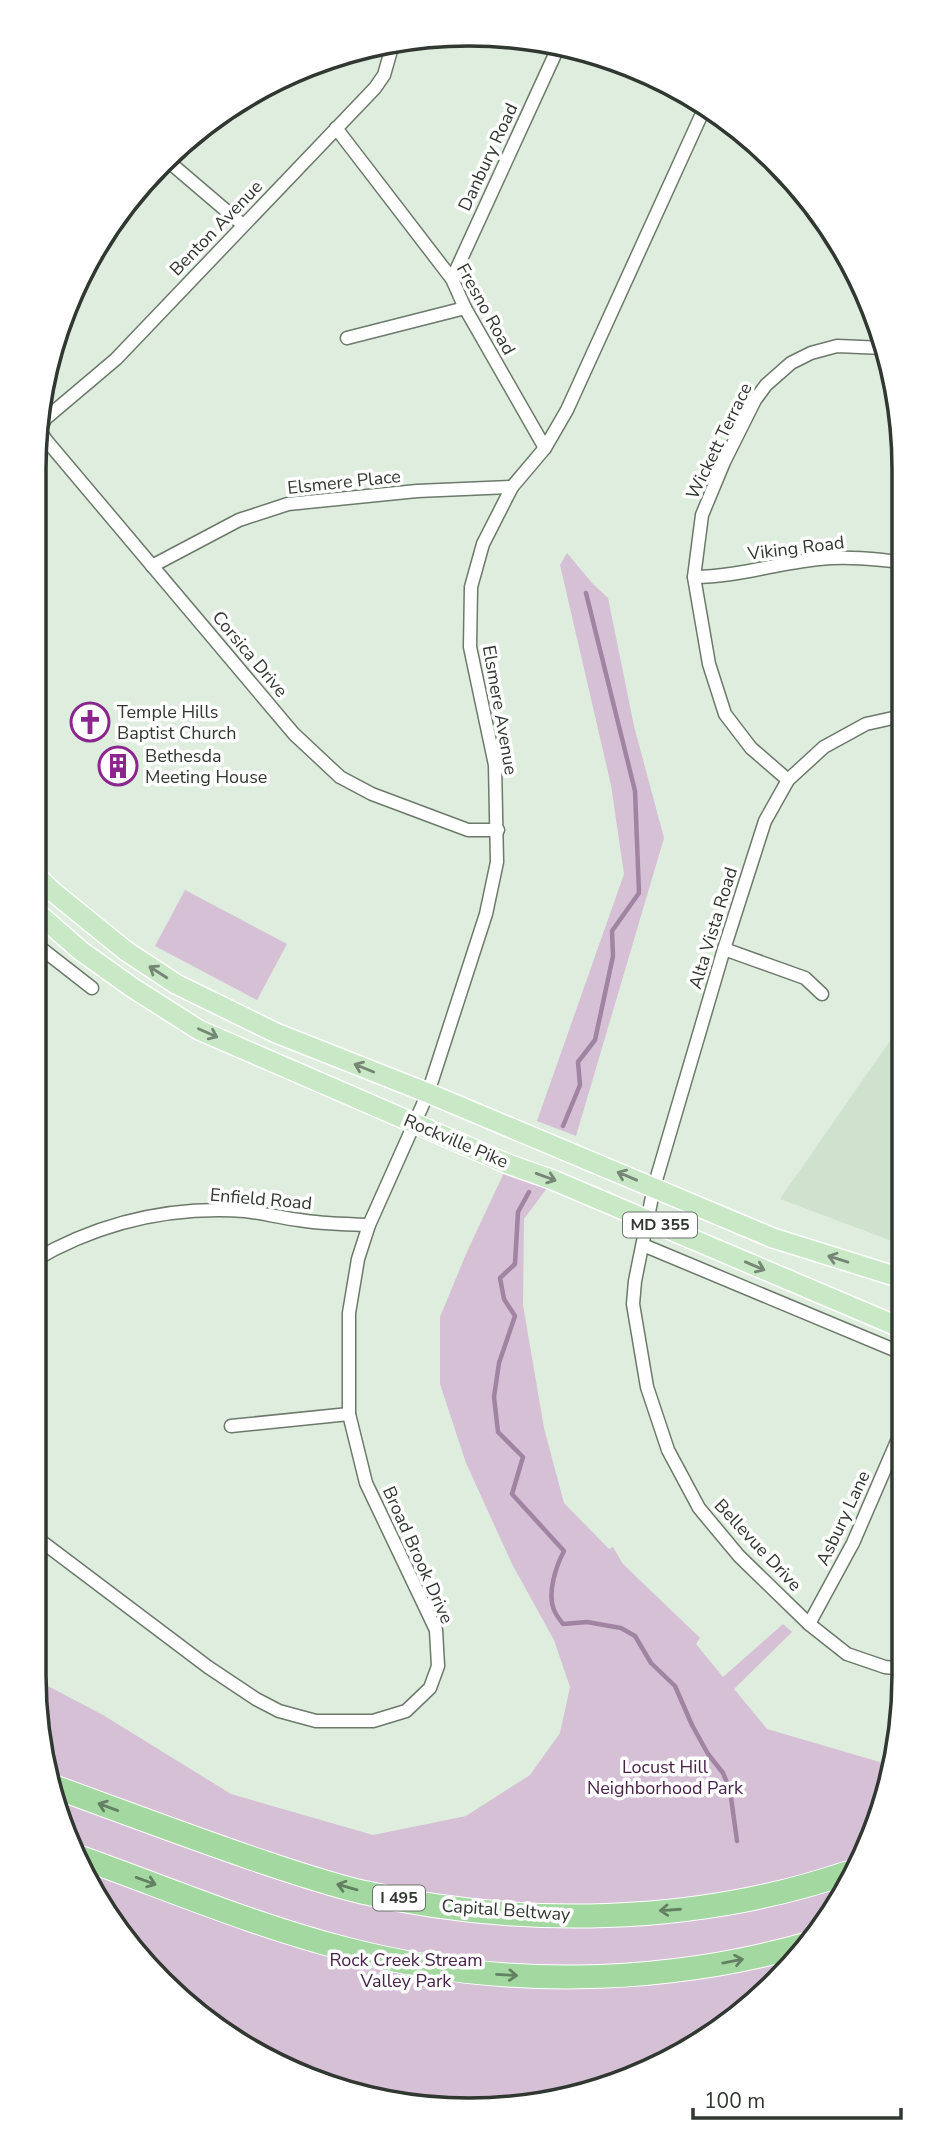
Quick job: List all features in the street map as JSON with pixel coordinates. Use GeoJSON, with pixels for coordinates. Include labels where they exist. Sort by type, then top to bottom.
{"type":"FeatureCollection","features":[{"type":"Feature","properties":{"kind":"highway","name":"Capital Beltway"},"geometry":{"type":"LineString","coordinates":[[62,1791],[296,1873],[362,1892],[431,1904],[554,1915],[623,1914],[683,1909],[761,1896],[842,1875]]}},
{"type":"Feature","properties":{"kind":"highway"},"geometry":{"type":"LineString","coordinates":[[89,1860],[274,1927],[346,1949],[418,1965],[484,1974],[551,1977],[622,1975],[695,1968],[791,1948]]}},
{"type":"Feature","properties":{"kind":"highway"},"geometry":{"type":"LineString","coordinates":[[761,1896],[848,1864]]}},
{"type":"Feature","properties":{"kind":"main road","name":"Rockville Pike"},"geometry":{"type":"LineString","coordinates":[[46,885],[126,951],[176,984],[276,1033],[428,1093],[773,1238],[892,1275]]}},
{"type":"Feature","properties":{"kind":"main road","name":"Rockville Pike"},"geometry":{"type":"LineString","coordinates":[[46,920],[81,951],[150,1000],[199,1030],[508,1164],[553,1180],[892,1324]]}},
{"type":"Feature","properties":{"kind":"street","name":"Benton Avenue"},"geometry":{"type":"LineString","coordinates":[[48,421],[116,359],[375,88],[384,75],[390,53]]}},
{"type":"Feature","properties":{"kind":"street","name":"Danbury Road"},"geometry":{"type":"LineString","coordinates":[[452,279],[555,55]]}},
{"type":"Feature","properties":{"kind":"street","name":"Elsmere Avenue"},"geometry":{"type":"LineString","coordinates":[[369,1225],[428,1093],[486,914],[497,862],[495,765],[470,647],[471,587],[482,544],[512,487],[545,448],[567,410],[701,115]]}},
{"type":"Feature","properties":{"kind":"street","name":"Fresno Road"},"geometry":{"type":"LineString","coordinates":[[337,128],[452,279],[465,308],[545,448]]}},
{"type":"Feature","properties":{"kind":"street"},"geometry":{"type":"LineString","coordinates":[[174,166],[243,225]]}},
{"type":"Feature","properties":{"kind":"street"},"geometry":{"type":"LineString","coordinates":[[347,338],[465,308]]}},
{"type":"Feature","properties":{"kind":"street","name":"Wickett Terrace"},"geometry":{"type":"LineString","coordinates":[[789,780],[751,748],[725,714],[709,664],[694,577],[702,515],[724,462],[755,400],[766,385],[791,363],[811,352],[837,346],[874,348]]}},
{"type":"Feature","properties":{"kind":"street","name":"Corsica Drive"},"geometry":{"type":"LineString","coordinates":[[46,440],[294,734],[340,777],[372,794],[468,830],[498,830]]}},
{"type":"Feature","properties":{"kind":"street","name":"Elsmere Place"},"geometry":{"type":"LineString","coordinates":[[152,566],[239,520],[288,504],[417,491],[512,487]]}},
{"type":"Feature","properties":{"kind":"street","name":"Viking Road"},"geometry":{"type":"LineString","coordinates":[[694,577],[715,577],[820,559],[862,558],[892,561]]}},
{"type":"Feature","properties":{"kind":"street","name":"Alta Vista Road"},"geometry":{"type":"LineString","coordinates":[[649,1220],[654,1187],[724,948],[765,821],[789,780],[824,747],[866,724],[892,718]]}},
{"type":"Feature","properties":{"kind":"street"},"geometry":{"type":"LineString","coordinates":[[724,948],[805,978],[822,994]]}},
{"type":"Feature","properties":{"kind":"street"},"geometry":{"type":"LineString","coordinates":[[46,952],[92,988]]}},
{"type":"Feature","properties":{"kind":"street","name":"Enfield Road"},"geometry":{"type":"LineString","coordinates":[[46,1254],[68,1241],[121,1223],[202,1210],[247,1211],[302,1221],[369,1225]]}},
{"type":"Feature","properties":{"kind":"street","name":"Bellevue Drive"},"geometry":{"type":"LineString","coordinates":[[649,1220],[635,1282],[633,1304],[647,1387],[668,1450],[699,1508],[739,1556],[809,1624],[847,1654],[892,1668]]}},
{"type":"Feature","properties":{"kind":"street","name":"Broad Brook Drive"},"geometry":{"type":"LineString","coordinates":[[46,1545],[208,1667],[279,1711],[316,1721],[373,1721],[407,1711],[430,1688],[438,1666],[436,1630],[366,1483],[349,1413],[349,1313],[358,1259],[369,1225]]}},
{"type":"Feature","properties":{"kind":"street"},"geometry":{"type":"LineString","coordinates":[[643,1245],[892,1349]]}},
{"type":"Feature","properties":{"kind":"street"},"geometry":{"type":"LineString","coordinates":[[231,1426],[349,1413]]}},
{"type":"Feature","properties":{"kind":"street","name":"Asbury Lane"},"geometry":{"type":"LineString","coordinates":[[809,1624],[853,1543],[892,1453]]}},
{"type":"Feature","properties":{"kind":"shaded area"},"geometry":{"type":"Polygon","coordinates":[[[892,1038],[892,1241],[780,1199],[892,1038]]]}},
{"type":"Feature","properties":{"kind":"green space"},"geometry":{"type":"Polygon","coordinates":[[[567,553],[608,598],[634,726],[664,838],[576,1136],[537,1121],[624,874],[611,785],[560,565],[567,553]]]}},
{"type":"Feature","properties":{"kind":"green space"},"geometry":{"type":"Polygon","coordinates":[[[185,890],[287,944],[257,1000],[155,946],[185,890]]]}},
{"type":"Feature","properties":{"kind":"green space"},"geometry":{"type":"Polygon","coordinates":[[[508,1164],[553,1180],[524,1219],[523,1305],[544,1428],[564,1503],[609,1549],[613,1547],[623,1564],[700,1638],[696,1644],[723,1677],[783,1624],[792,1632],[734,1689],[767,1729],[883,1763],[870,1810],[836,1886],[805,1932],[787,1953],[727,2010],[681,2041],[605,2075],[524,2094],[469,2098],[414,2094],[333,2075],[257,2041],[211,2010],[190,1992],[133,1932],[102,1886],[89,1861],[60,1784],[46,1702],[46,1685],[103,1715],[231,1794],[373,1835],[466,1816],[530,1775],[560,1733],[570,1687],[554,1640],[512,1564],[466,1463],[440,1384],[440,1317],[508,1164]]]}},
{"type":"Feature","properties":{"kind":"waterway"},"geometry":{"type":"LineString","coordinates":[[563,1126],[580,1085],[578,1062],[595,1040],[613,956],[612,931],[639,893],[635,791],[586,593]]}},
{"type":"Feature","properties":{"kind":"waterway"},"geometry":{"type":"LineString","coordinates":[[529,1192],[518,1212],[515,1264],[500,1278],[504,1299],[515,1316],[499,1363],[494,1397],[498,1432],[523,1457],[512,1494],[564,1551],[555,1572],[551,1596],[554,1610],[563,1624],[587,1622],[621,1628],[635,1636],[651,1663],[675,1686],[692,1725],[708,1754],[723,1773],[730,1790],[737,1841]]}},
{"type":"Feature","properties":{"kind":"place","name":"Temple Hills Baptist Church"},"geometry":{"type":"Point","coordinates":[90,722]}},
{"type":"Feature","properties":{"kind":"place","name":"Bethesda Meeting House"},"geometry":{"type":"Point","coordinates":[118,766]}},
{"type":"Feature","properties":{"kind":"park label","name":"Locust Hill Neighborhood Park"},"geometry":{"type":"Point","coordinates":[665,1777]}},
{"type":"Feature","properties":{"kind":"park label","name":"Rock Creek Stream Valley Park"},"geometry":{"type":"Point","coordinates":[406,1970]}}]}
